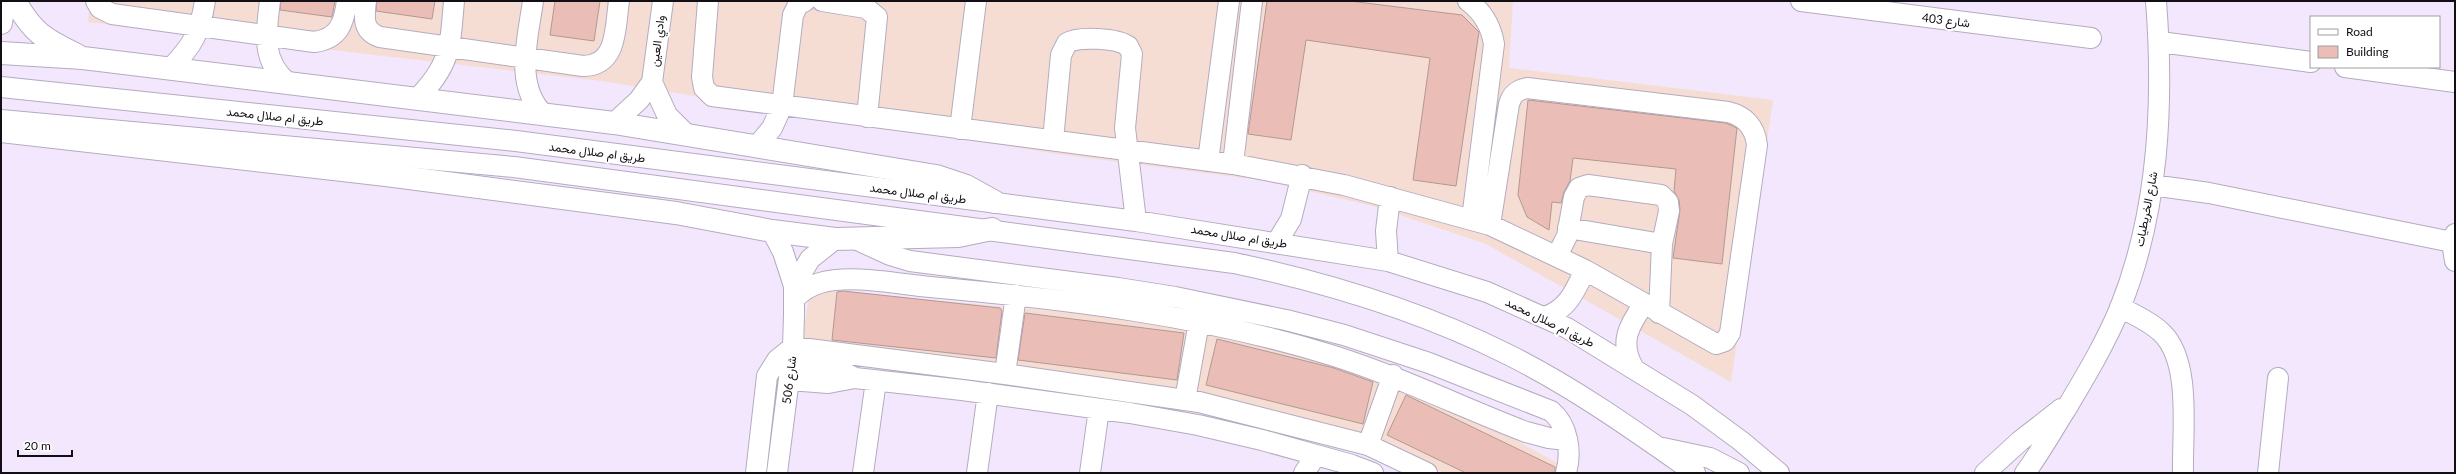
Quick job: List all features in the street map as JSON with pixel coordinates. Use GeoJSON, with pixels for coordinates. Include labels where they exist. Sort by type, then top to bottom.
{"type":"FeatureCollection","features":[{"type":"Feature","properties":{"kind":"main road"},"geometry":{"type":"LineString","coordinates":[[1,23],[4,1]]}},
{"type":"Feature","properties":{"kind":"main road"},"geometry":{"type":"LineString","coordinates":[[15,1],[28,24],[38,33],[83,58]]}},
{"type":"Feature","properties":{"kind":"main road"},"geometry":{"type":"LineString","coordinates":[[1,53],[83,58],[170,68],[685,133],[936,176],[966,186],[995,202]]}},
{"type":"Feature","properties":{"kind":"main road"},"geometry":{"type":"LineString","coordinates":[[1,131],[394,176],[676,213],[772,231],[844,239],[952,237],[992,229]]}},
{"type":"Feature","properties":{"kind":"street"},"geometry":{"type":"LineString","coordinates":[[96,1],[100,8],[112,14],[314,42],[329,38],[335,34],[344,21],[347,1]]}},
{"type":"Feature","properties":{"kind":"street"},"geometry":{"type":"LineString","coordinates":[[170,68],[185,53],[201,27],[205,1]]}},
{"type":"Feature","properties":{"kind":"street"},"geometry":{"type":"LineString","coordinates":[[270,1],[266,35],[271,63],[278,75],[288,83]]}},
{"type":"Feature","properties":{"kind":"street"},"geometry":{"type":"LineString","coordinates":[[366,1],[364,20],[366,27],[374,35],[450,48],[584,66],[599,64],[606,59],[613,45],[619,1]]}},
{"type":"Feature","properties":{"kind":"street"},"geometry":{"type":"LineString","coordinates":[[417,99],[438,76],[450,48],[454,1]]}},
{"type":"Feature","properties":{"kind":"street"},"geometry":{"type":"LineString","coordinates":[[533,1],[526,59],[526,82],[529,95],[535,106],[542,114]]}},
{"type":"Feature","properties":{"kind":"street","name":"وادي العين"},"geometry":{"type":"LineString","coordinates":[[614,123],[635,104],[652,82],[663,1]]}},
{"type":"Feature","properties":{"kind":"street"},"geometry":{"type":"LineString","coordinates":[[708,1],[702,77],[704,88],[708,93],[718,98],[1208,160],[1302,176],[1390,197],[1490,225],[1585,270],[1710,343],[1721,344],[1728,338],[1757,145],[1754,132],[1741,116],[1728,112],[1528,88],[1521,89],[1511,98],[1509,104],[1490,225]]}},
{"type":"Feature","properties":{"kind":"street"},"geometry":{"type":"LineString","coordinates":[[757,146],[772,128],[782,106],[793,15],[798,5],[805,1]]}},
{"type":"Feature","properties":{"kind":"street"},"geometry":{"type":"LineString","coordinates":[[822,1],[871,9],[877,17],[867,117]]}},
{"type":"Feature","properties":{"kind":"street"},"geometry":{"type":"LineString","coordinates":[[960,129],[976,1]]}},
{"type":"Feature","properties":{"kind":"street"},"geometry":{"type":"LineString","coordinates":[[1208,160],[1229,1]]}},
{"type":"Feature","properties":{"kind":"street"},"geometry":{"type":"LineString","coordinates":[[1233,164],[1252,1]]}},
{"type":"Feature","properties":{"kind":"street"},"geometry":{"type":"LineString","coordinates":[[1468,1],[1484,16],[1489,25],[1494,44],[1472,219]]}},
{"type":"Feature","properties":{"kind":"street","name":"شارع 403"},"geometry":{"type":"LineString","coordinates":[[1801,1],[2091,38]]}},
{"type":"Feature","properties":{"kind":"street","name":"شارع الخريطيات"},"geometry":{"type":"LineString","coordinates":[[2025,473],[2098,354],[2120,307],[2135,263],[2152,185],[2160,109],[2160,42],[2156,1]]}},
{"type":"Feature","properties":{"kind":"street"},"geometry":{"type":"LineString","coordinates":[[1053,140],[1063,49],[1067,43],[1079,39],[1119,42],[1128,46],[1132,54],[1125,118],[1126,149],[1136,221]]}},
{"type":"Feature","properties":{"kind":"street"},"geometry":{"type":"LineString","coordinates":[[2160,42],[2310,62]]}},
{"type":"Feature","properties":{"kind":"street"},"geometry":{"type":"LineString","coordinates":[[2352,68],[2455,82]]}},
{"type":"Feature","properties":{"kind":"street","name":"وادي العين"},"geometry":{"type":"LineString","coordinates":[[652,82],[667,115],[685,133]]}},
{"type":"Feature","properties":{"kind":"street","name":"طريق ام صلال محمد"},"geometry":{"type":"LineString","coordinates":[[1,87],[516,142],[995,202],[1277,242],[1388,261],[1487,292],[1544,317],[1590,340],[1717,422],[1779,473]]}},
{"type":"Feature","properties":{"kind":"street","name":"طريق ام صلال محمد"},"geometry":{"type":"LineString","coordinates":[[1,120],[514,167],[992,229],[1234,263],[1291,275],[1347,290],[1456,330],[1509,355],[1573,391],[1695,473]]}},
{"type":"Feature","properties":{"kind":"street"},"geometry":{"type":"LineString","coordinates":[[1277,242],[1291,219],[1302,176]]}},
{"type":"Feature","properties":{"kind":"street"},"geometry":{"type":"LineString","coordinates":[[2152,185],[2209,193],[2454,246]]}},
{"type":"Feature","properties":{"kind":"street"},"geometry":{"type":"LineString","coordinates":[[1557,256],[1564,243],[1575,192],[1583,186],[1657,193],[1665,198],[1669,206],[1651,308],[1629,326],[1626,334],[1626,351],[1633,367]]}},
{"type":"Feature","properties":{"kind":"street"},"geometry":{"type":"LineString","coordinates":[[1388,261],[1386,231],[1390,197]]}},
{"type":"Feature","properties":{"kind":"street"},"geometry":{"type":"LineString","coordinates":[[1568,228],[1662,244]]}},
{"type":"Feature","properties":{"kind":"street","name":"شارع 506"},"geometry":{"type":"LineString","coordinates":[[772,231],[782,252],[794,293],[792,363],[777,473]]}},
{"type":"Feature","properties":{"kind":"street"},"geometry":{"type":"LineString","coordinates":[[794,293],[810,259],[844,239],[910,261],[1175,297],[1286,320],[1344,335],[1429,363],[1544,408],[1556,416],[1561,422],[1567,440],[1569,455],[1566,473]]}},
{"type":"Feature","properties":{"kind":"street"},"geometry":{"type":"LineString","coordinates":[[1544,317],[1558,311],[1569,301],[1585,270]]}},
{"type":"Feature","properties":{"kind":"street"},"geometry":{"type":"LineString","coordinates":[[794,293],[820,283],[842,281],[1016,295],[1198,322],[1255,334],[1392,375],[1526,432],[1549,438],[1567,440]]}},
{"type":"Feature","properties":{"kind":"street"},"geometry":{"type":"LineString","coordinates":[[1005,374],[1016,295]]}},
{"type":"Feature","properties":{"kind":"street"},"geometry":{"type":"LineString","coordinates":[[2120,307],[2153,325],[2162,333],[2176,353],[2182,376],[2183,473]]}},
{"type":"Feature","properties":{"kind":"street"},"geometry":{"type":"LineString","coordinates":[[1185,400],[1198,322]]}},
{"type":"Feature","properties":{"kind":"street"},"geometry":{"type":"LineString","coordinates":[[756,473],[767,376],[777,360],[792,363],[1005,374],[1185,400],[1368,444],[1427,473]]}},
{"type":"Feature","properties":{"kind":"street"},"geometry":{"type":"LineString","coordinates":[[792,363],[828,383],[855,378],[988,393],[1198,425],[1316,455],[1373,473]]}},
{"type":"Feature","properties":{"kind":"street"},"geometry":{"type":"LineString","coordinates":[[1368,444],[1392,375]]}},
{"type":"Feature","properties":{"kind":"street"},"geometry":{"type":"LineString","coordinates":[[2268,473],[2278,378]]}},
{"type":"Feature","properties":{"kind":"street"},"geometry":{"type":"LineString","coordinates":[[863,473],[876,381]]}},
{"type":"Feature","properties":{"kind":"street"},"geometry":{"type":"LineString","coordinates":[[977,473],[988,393]]}},
{"type":"Feature","properties":{"kind":"street","name":"شارع الخريطيات"},"geometry":{"type":"LineString","coordinates":[[1985,473],[2020,441],[2069,403]]}},
{"type":"Feature","properties":{"kind":"street"},"geometry":{"type":"LineString","coordinates":[[1090,473],[1099,409]]}},
{"type":"Feature","properties":{"kind":"street"},"geometry":{"type":"LineString","coordinates":[[1659,448],[1676,449],[1705,456],[1739,473]]}},
{"type":"Feature","properties":{"kind":"street"},"geometry":{"type":"LineString","coordinates":[[1304,473],[1316,455]]}},
{"type":"Feature","properties":{"kind":"shaded area"},"geometry":{"type":"Polygon","coordinates":[[[90,1],[1513,1],[1509,68],[1773,100],[1731,382],[1486,244],[1373,206],[1260,180],[1057,154],[601,81],[88,22],[90,1]]]}},
{"type":"Feature","properties":{"kind":"shaded area"},"geometry":{"type":"Polygon","coordinates":[[[810,289],[1185,323],[1390,371],[1559,464],[1554,473],[1444,473],[1362,433],[802,342],[810,289]]]}},
{"type":"Feature","properties":{"kind":"building"},"geometry":{"type":"Polygon","coordinates":[[[281,1],[335,1],[332,17],[280,10],[281,1]]]}},
{"type":"Feature","properties":{"kind":"building"},"geometry":{"type":"Polygon","coordinates":[[[377,1],[435,1],[432,19],[376,11],[377,1]]]}},
{"type":"Feature","properties":{"kind":"building"},"geometry":{"type":"Polygon","coordinates":[[[555,1],[600,1],[594,41],[550,35],[555,1]]]}},
{"type":"Feature","properties":{"kind":"building"},"geometry":{"type":"Polygon","coordinates":[[[1267,1],[1350,1],[1462,15],[1479,32],[1456,186],[1413,180],[1430,58],[1306,40],[1291,140],[1248,134],[1267,1]]]}},
{"type":"Feature","properties":{"kind":"building"},"geometry":{"type":"Polygon","coordinates":[[[1528,100],[1726,123],[1737,128],[1722,264],[1673,258],[1680,210],[1679,200],[1674,191],[1676,169],[1573,158],[1570,181],[1564,192],[1561,203],[1552,202],[1549,230],[1527,217],[1518,195],[1528,100]]]}},
{"type":"Feature","properties":{"kind":"building"},"geometry":{"type":"Polygon","coordinates":[[[843,291],[1000,308],[1002,311],[996,358],[832,340],[837,292],[843,291]]]}},
{"type":"Feature","properties":{"kind":"building"},"geometry":{"type":"Polygon","coordinates":[[[1025,313],[1184,333],[1177,380],[1018,360],[1025,313]]]}},
{"type":"Feature","properties":{"kind":"building"},"geometry":{"type":"Polygon","coordinates":[[[1217,339],[1334,368],[1373,382],[1363,424],[1206,385],[1217,339]]]}},
{"type":"Feature","properties":{"kind":"building"},"geometry":{"type":"Polygon","coordinates":[[[1406,395],[1555,467],[1555,473],[1466,473],[1387,435],[1406,395]]]}}]}
